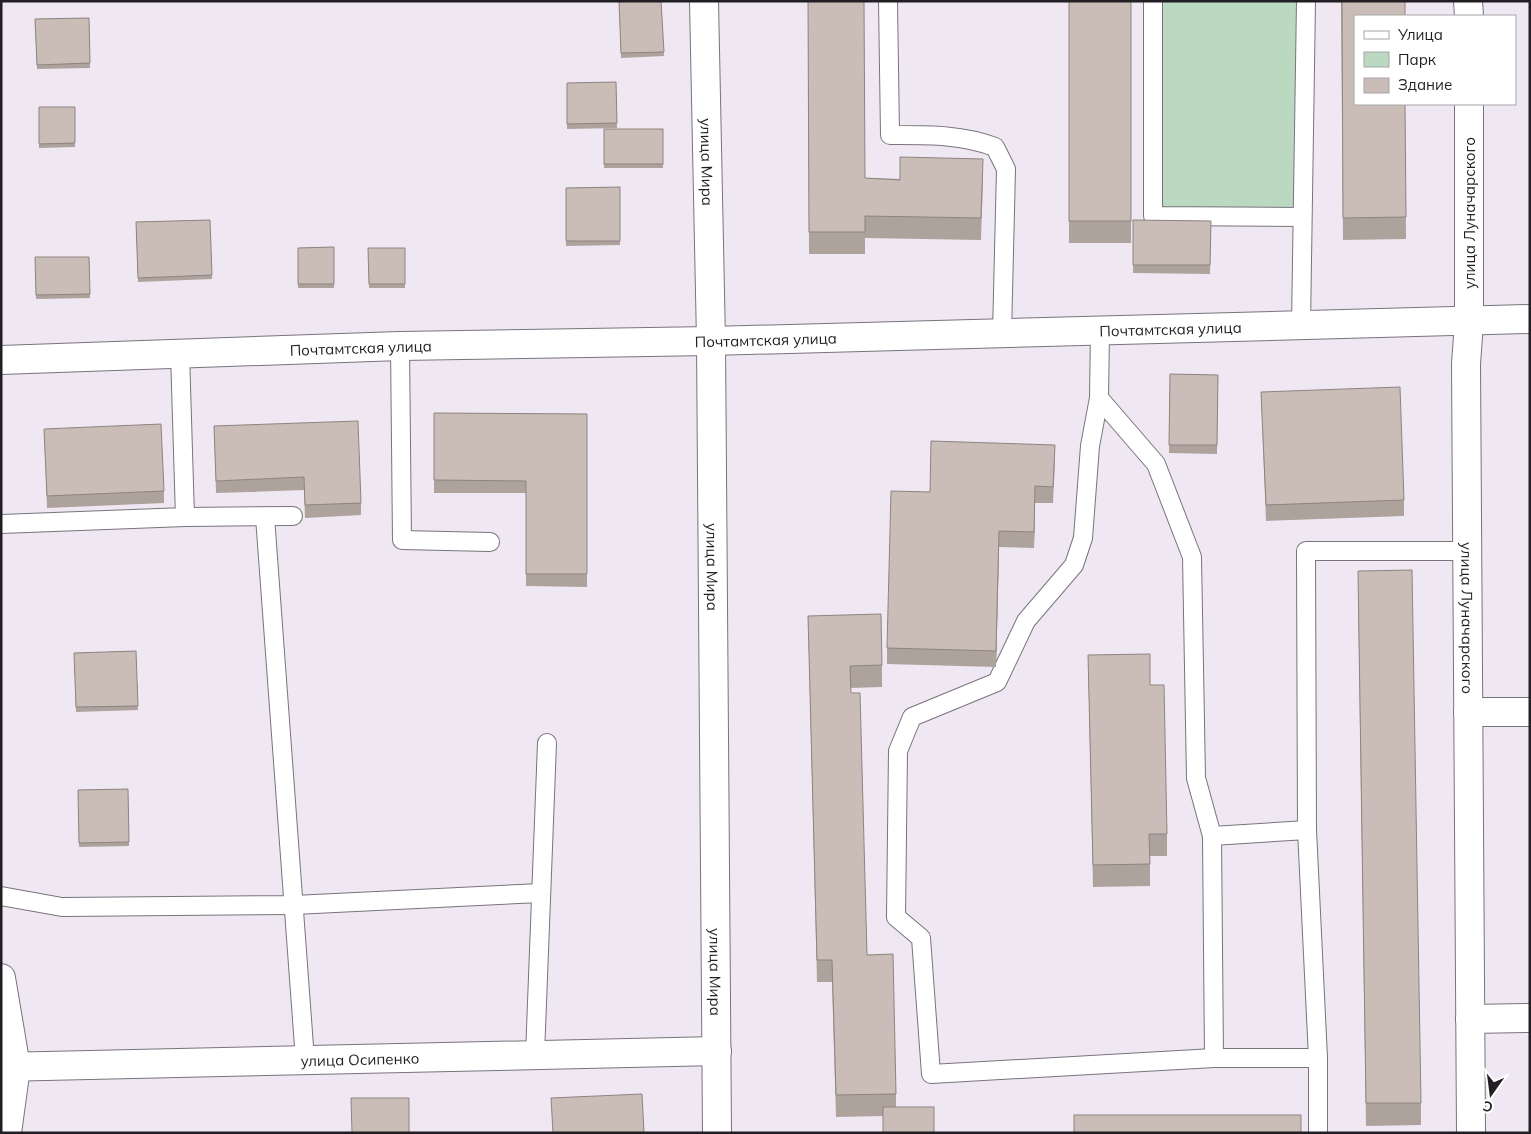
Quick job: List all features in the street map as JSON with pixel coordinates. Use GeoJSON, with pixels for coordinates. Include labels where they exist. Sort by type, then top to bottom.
{"type":"FeatureCollection","features":[{"type":"Feature","properties":{"kind":"street","name":"улица Мира"},"geometry":{"type":"LineString","coordinates":[[704,1],[711,341],[717,1133]]}},
{"type":"Feature","properties":{"kind":"street"},"geometry":{"type":"LineString","coordinates":[[1468,1],[1468,15]]}},
{"type":"Feature","properties":{"kind":"street","name":"улица Луначарского"},"geometry":{"type":"LineString","coordinates":[[1469,105],[1469,322],[1466,364],[1471,1133]]}},
{"type":"Feature","properties":{"kind":"street","name":"Почтамтская улица"},"geometry":{"type":"LineString","coordinates":[[1,360],[400,346],[711,341],[1530,320]]}},
{"type":"Feature","properties":{"kind":"street"},"geometry":{"type":"LineString","coordinates":[[1468,712],[1530,712]]}},
{"type":"Feature","properties":{"kind":"street"},"geometry":{"type":"LineString","coordinates":[[1,978],[9,1067],[7,1133]]}},
{"type":"Feature","properties":{"kind":"street"},"geometry":{"type":"LineString","coordinates":[[1470,1019],[1530,1018]]}},
{"type":"Feature","properties":{"kind":"street","name":"улица Осипенко"},"geometry":{"type":"LineString","coordinates":[[9,1067],[717,1050]]}},
{"type":"Feature","properties":{"kind":"lane"},"geometry":{"type":"LineString","coordinates":[[888,1],[890,135],[950,136],[980,141],[995,147],[1006,169],[1002,334]]}},
{"type":"Feature","properties":{"kind":"lane"},"geometry":{"type":"LineString","coordinates":[[1153,1],[1153,216],[1302,217]]}},
{"type":"Feature","properties":{"kind":"lane"},"geometry":{"type":"LineString","coordinates":[[1301,326],[1306,1]]}},
{"type":"Feature","properties":{"kind":"lane"},"geometry":{"type":"LineString","coordinates":[[1100,331],[1099,398],[1090,446],[1083,538],[1074,565],[1026,621],[997,682],[912,717],[898,751],[896,917],[921,938],[931,1074],[1214,1058],[1318,1058]]}},
{"type":"Feature","properties":{"kind":"lane"},"geometry":{"type":"LineString","coordinates":[[400,346],[402,540],[490,542]]}},
{"type":"Feature","properties":{"kind":"lane"},"geometry":{"type":"LineString","coordinates":[[180,353],[185,517]]}},
{"type":"Feature","properties":{"kind":"lane"},"geometry":{"type":"LineString","coordinates":[[1099,398],[1156,464],[1192,558],[1196,778],[1212,836],[1214,1058]]}},
{"type":"Feature","properties":{"kind":"lane"},"geometry":{"type":"LineString","coordinates":[[266,516],[305,1060]]}},
{"type":"Feature","properties":{"kind":"lane"},"geometry":{"type":"LineString","coordinates":[[1,524],[185,517],[293,516]]}},
{"type":"Feature","properties":{"kind":"lane"},"geometry":{"type":"LineString","coordinates":[[1318,1133],[1318,1058],[1307,830],[1306,551],[1467,551]]}},
{"type":"Feature","properties":{"kind":"lane"},"geometry":{"type":"LineString","coordinates":[[535,1055],[547,743]]}},
{"type":"Feature","properties":{"kind":"lane"},"geometry":{"type":"LineString","coordinates":[[1212,836],[1307,830]]}},
{"type":"Feature","properties":{"kind":"lane"},"geometry":{"type":"LineString","coordinates":[[1,896],[62,907],[294,905],[541,893]]}},
{"type":"Feature","properties":{"kind":"green space"},"geometry":{"type":"Polygon","coordinates":[[[1163,1],[1298,1],[1296,210],[1162,210],[1163,1]]]}},
{"type":"Feature","properties":{"kind":"building"},"geometry":{"type":"Polygon","coordinates":[[[619,1],[661,1],[664,52],[621,53],[619,1]]]}},
{"type":"Feature","properties":{"kind":"building"},"geometry":{"type":"Polygon","coordinates":[[[808,1],[864,1],[865,178],[900,180],[900,157],[983,159],[981,218],[865,216],[865,232],[809,232],[808,1]]]}},
{"type":"Feature","properties":{"kind":"building"},"geometry":{"type":"Polygon","coordinates":[[[1069,1],[1131,1],[1131,221],[1069,221],[1069,1]]]}},
{"type":"Feature","properties":{"kind":"building"},"geometry":{"type":"Polygon","coordinates":[[[1342,1],[1405,1],[1405,15],[1354,15],[1354,105],[1405,105],[1406,217],[1343,218],[1342,1]]]}},
{"type":"Feature","properties":{"kind":"building"},"geometry":{"type":"Polygon","coordinates":[[[89,18],[90,63],[37,65],[35,19],[89,18]]]}},
{"type":"Feature","properties":{"kind":"building"},"geometry":{"type":"Polygon","coordinates":[[[616,82],[617,123],[567,124],[567,83],[616,82]]]}},
{"type":"Feature","properties":{"kind":"building"},"geometry":{"type":"Polygon","coordinates":[[[39,107],[75,107],[75,143],[39,144],[39,107]]]}},
{"type":"Feature","properties":{"kind":"building"},"geometry":{"type":"Polygon","coordinates":[[[604,129],[663,129],[663,164],[604,164],[604,129]]]}},
{"type":"Feature","properties":{"kind":"building"},"geometry":{"type":"Polygon","coordinates":[[[620,187],[620,241],[566,241],[566,188],[620,187]]]}},
{"type":"Feature","properties":{"kind":"building"},"geometry":{"type":"Polygon","coordinates":[[[210,220],[212,275],[138,278],[136,222],[210,220]]]}},
{"type":"Feature","properties":{"kind":"building"},"geometry":{"type":"Polygon","coordinates":[[[1133,220],[1211,221],[1210,265],[1133,265],[1133,220]]]}},
{"type":"Feature","properties":{"kind":"building"},"geometry":{"type":"Polygon","coordinates":[[[334,247],[334,284],[298,284],[298,248],[334,247]]]}},
{"type":"Feature","properties":{"kind":"building"},"geometry":{"type":"Polygon","coordinates":[[[368,248],[405,248],[405,284],[369,284],[368,248]]]}},
{"type":"Feature","properties":{"kind":"building"},"geometry":{"type":"Polygon","coordinates":[[[35,257],[89,257],[90,294],[36,295],[35,257]]]}},
{"type":"Feature","properties":{"kind":"building"},"geometry":{"type":"Polygon","coordinates":[[[1170,374],[1218,375],[1217,445],[1169,445],[1170,374]]]}},
{"type":"Feature","properties":{"kind":"building"},"geometry":{"type":"Polygon","coordinates":[[[1400,387],[1404,500],[1266,505],[1261,392],[1400,387]]]}},
{"type":"Feature","properties":{"kind":"building"},"geometry":{"type":"Polygon","coordinates":[[[434,413],[587,414],[587,574],[526,574],[526,481],[434,480],[434,413]]]}},
{"type":"Feature","properties":{"kind":"building"},"geometry":{"type":"Polygon","coordinates":[[[358,421],[361,503],[305,505],[304,477],[216,481],[214,426],[358,421]]]}},
{"type":"Feature","properties":{"kind":"building"},"geometry":{"type":"Polygon","coordinates":[[[161,424],[164,491],[47,496],[44,429],[161,424]]]}},
{"type":"Feature","properties":{"kind":"building"},"geometry":{"type":"Polygon","coordinates":[[[931,441],[1055,445],[1053,487],[1035,486],[1034,532],[999,531],[996,651],[887,648],[891,491],[930,492],[931,441]]]}},
{"type":"Feature","properties":{"kind":"building"},"geometry":{"type":"Polygon","coordinates":[[[1412,570],[1421,1103],[1366,1103],[1358,571],[1412,570]]]}},
{"type":"Feature","properties":{"kind":"building"},"geometry":{"type":"Polygon","coordinates":[[[881,614],[882,665],[850,666],[851,693],[860,693],[867,955],[893,954],[896,1094],[836,1095],[832,960],[817,960],[808,616],[881,614]]]}},
{"type":"Feature","properties":{"kind":"building"},"geometry":{"type":"Polygon","coordinates":[[[136,651],[138,706],[76,707],[74,653],[136,651]]]}},
{"type":"Feature","properties":{"kind":"building"},"geometry":{"type":"Polygon","coordinates":[[[1150,654],[1150,685],[1164,685],[1167,834],[1149,834],[1150,864],[1093,865],[1088,655],[1150,654]]]}},
{"type":"Feature","properties":{"kind":"building"},"geometry":{"type":"Polygon","coordinates":[[[128,789],[129,842],[79,843],[78,790],[128,789]]]}},
{"type":"Feature","properties":{"kind":"building"},"geometry":{"type":"Polygon","coordinates":[[[642,1094],[644,1133],[553,1133],[551,1098],[642,1094]]]}},
{"type":"Feature","properties":{"kind":"building"},"geometry":{"type":"Polygon","coordinates":[[[351,1098],[409,1098],[409,1133],[352,1133],[351,1098]]]}},
{"type":"Feature","properties":{"kind":"building"},"geometry":{"type":"Polygon","coordinates":[[[883,1107],[934,1107],[934,1133],[883,1133],[883,1107]]]}},
{"type":"Feature","properties":{"kind":"building"},"geometry":{"type":"Polygon","coordinates":[[[1074,1115],[1301,1115],[1301,1133],[1074,1133],[1074,1115]]]}}]}
